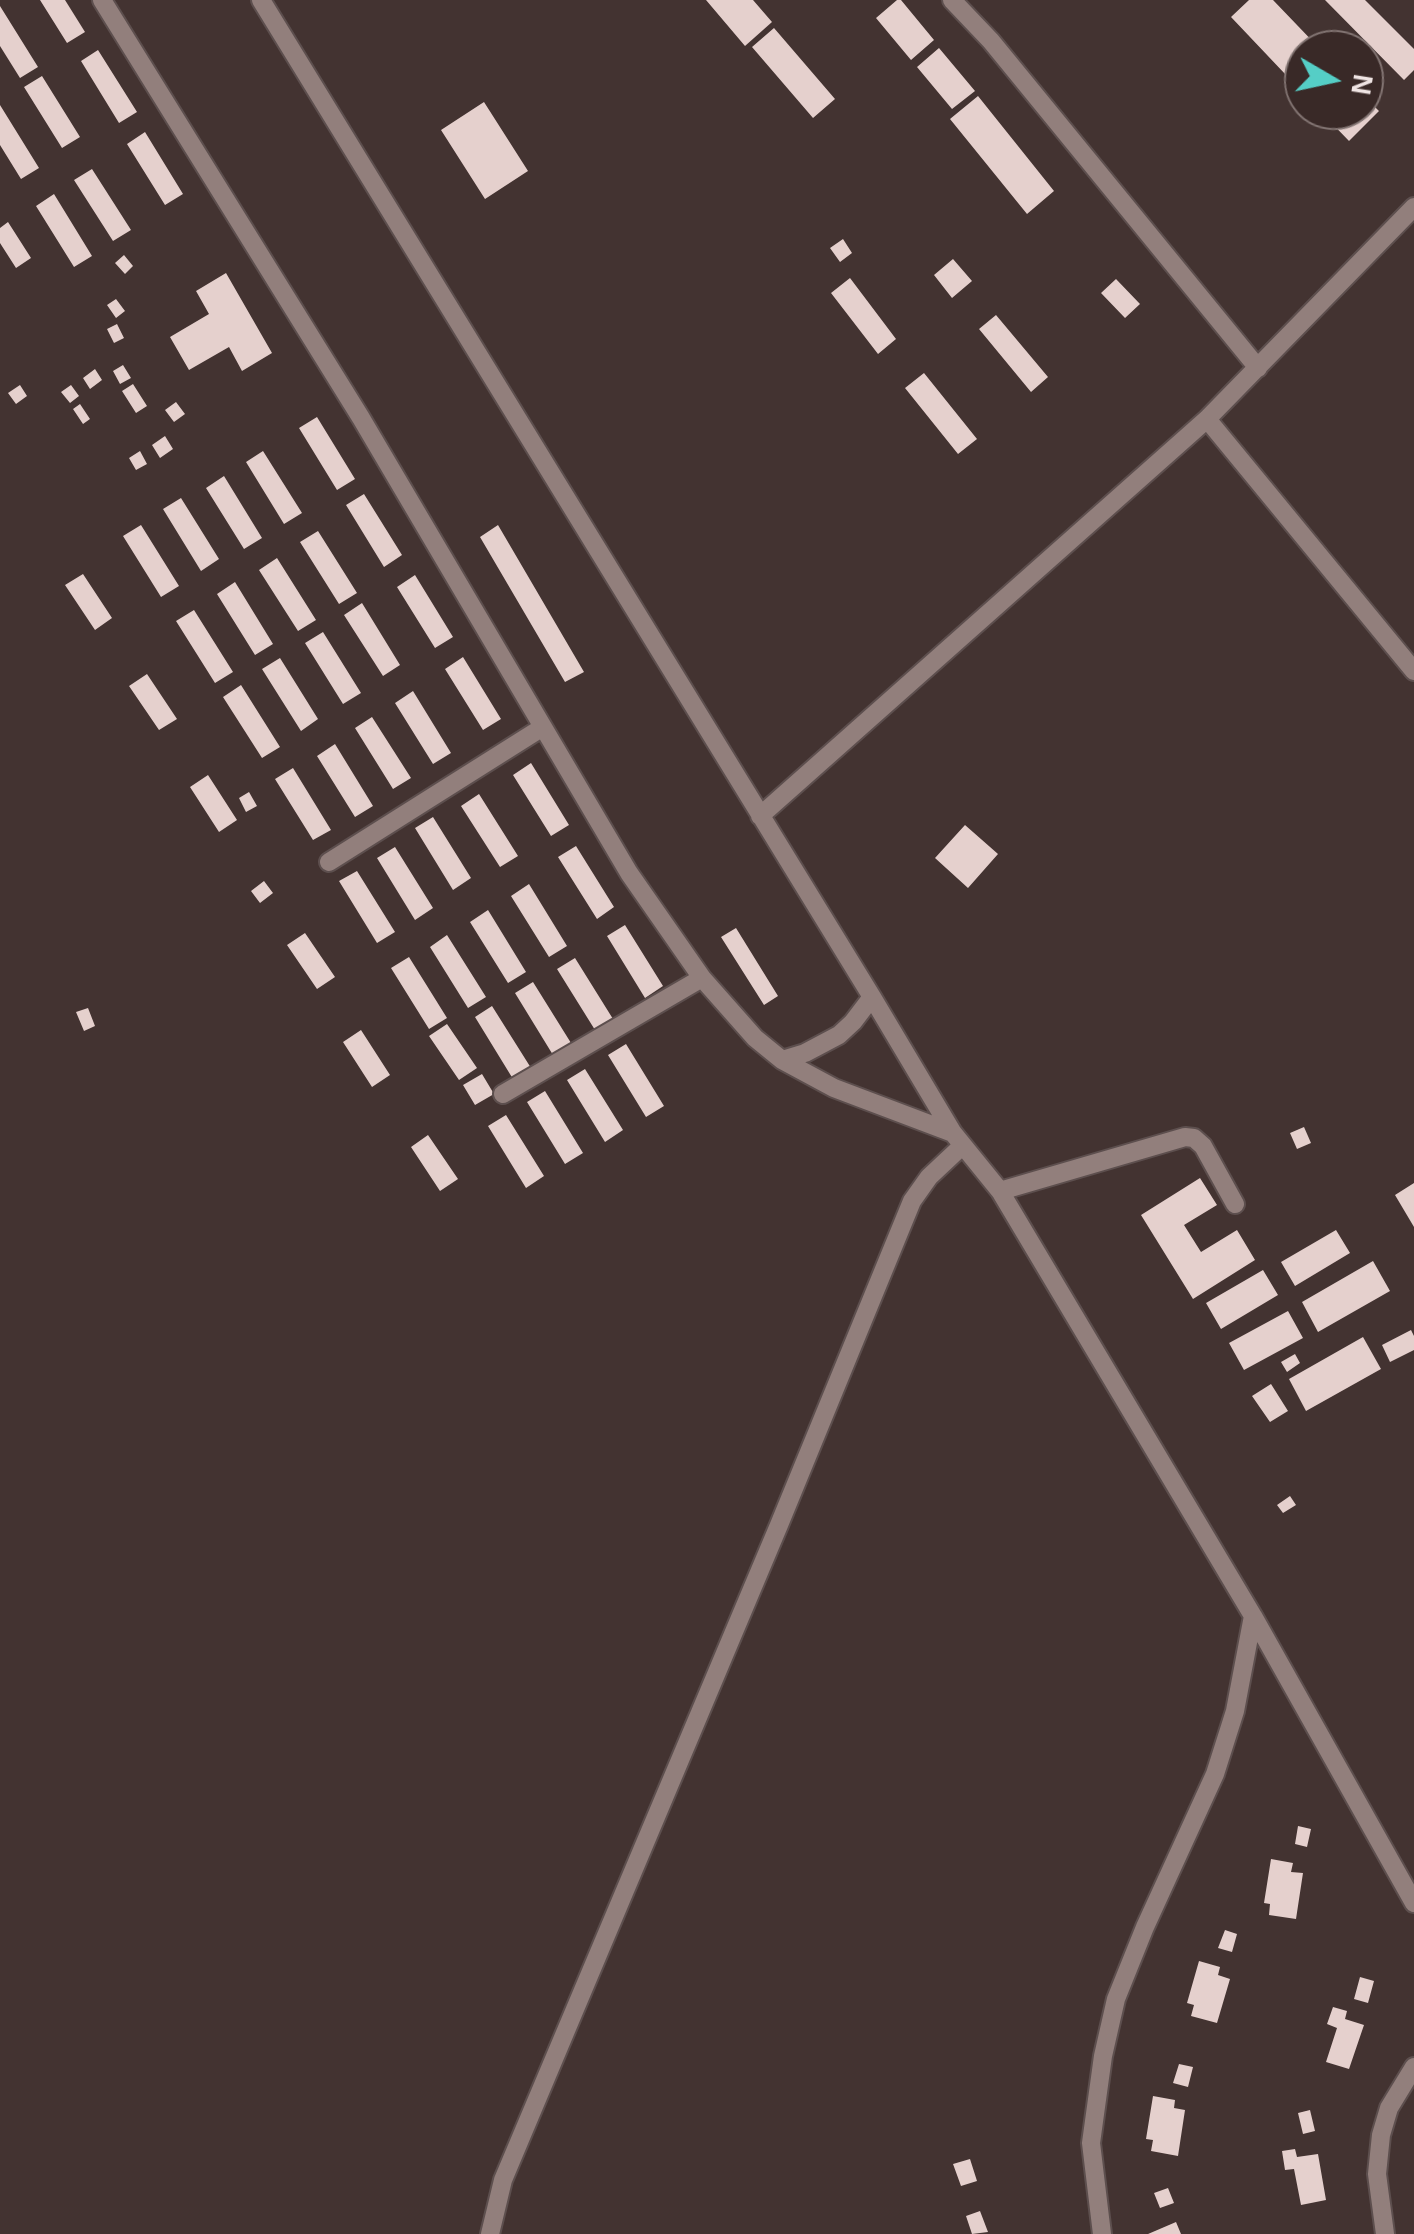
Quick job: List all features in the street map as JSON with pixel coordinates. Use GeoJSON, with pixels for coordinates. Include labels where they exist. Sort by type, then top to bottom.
{"type":"FeatureCollection","features":[{"type":"Feature","properties":{"kind":"street"},"geometry":{"type":"LineString","coordinates":[[102,0],[361,418],[629,872],[702,978],[755,1038],[782,1060],[834,1088],[957,1139]]}},
{"type":"Feature","properties":{"kind":"street"},"geometry":{"type":"LineString","coordinates":[[261,0],[957,1139],[1000,1191],[1253,1616],[1414,1902]]}},
{"type":"Feature","properties":{"kind":"street"},"geometry":{"type":"LineString","coordinates":[[952,0],[991,41],[1258,368]]}},
{"type":"Feature","properties":{"kind":"street"},"geometry":{"type":"LineString","coordinates":[[760,816],[1206,419],[1414,206]]}},
{"type":"Feature","properties":{"kind":"street"},"geometry":{"type":"LineString","coordinates":[[1206,419],[1414,671]]}},
{"type":"Feature","properties":{"kind":"street"},"geometry":{"type":"LineString","coordinates":[[329,862],[543,727]]}},
{"type":"Feature","properties":{"kind":"street"},"geometry":{"type":"LineString","coordinates":[[503,1094],[702,978]]}},
{"type":"Feature","properties":{"kind":"street"},"geometry":{"type":"LineString","coordinates":[[782,1060],[806,1053],[839,1035],[872,997]]}},
{"type":"Feature","properties":{"kind":"street"},"geometry":{"type":"LineString","coordinates":[[1000,1191],[1185,1137],[1194,1138],[1203,1146],[1235,1204]]}},
{"type":"Feature","properties":{"kind":"street"},"geometry":{"type":"LineString","coordinates":[[490,2234],[503,2180],[912,1201],[957,1139]]}},
{"type":"Feature","properties":{"kind":"street"},"geometry":{"type":"LineString","coordinates":[[1102,2234],[1091,2143],[1103,2056],[1116,1999],[1144,1927],[1216,1774],[1235,1711],[1253,1616]]}},
{"type":"Feature","properties":{"kind":"street"},"geometry":{"type":"LineString","coordinates":[[1385,2234],[1378,2174],[1381,2135],[1389,2108],[1414,2067]]}},
{"type":"Feature","properties":{"kind":"building"},"geometry":{"type":"Polygon","coordinates":[[[40,0],[65,0],[85,32],[67,43],[40,0]]]}},
{"type":"Feature","properties":{"kind":"building"},"geometry":{"type":"Polygon","coordinates":[[[706,0],[753,0],[772,22],[745,46],[706,0]]]}},
{"type":"Feature","properties":{"kind":"building"},"geometry":{"type":"Polygon","coordinates":[[[897,0],[934,40],[911,60],[876,18],[897,0]]]}},
{"type":"Feature","properties":{"kind":"building"},"geometry":{"type":"Polygon","coordinates":[[[1249,0],[1273,0],[1302,30],[1284,30],[1284,73],[1231,17],[1249,0]]]}},
{"type":"Feature","properties":{"kind":"building"},"geometry":{"type":"Polygon","coordinates":[[[1325,0],[1365,0],[1414,49],[1414,70],[1404,80],[1384,60],[1384,30],[1355,30],[1325,0]]]}},
{"type":"Feature","properties":{"kind":"building"},"geometry":{"type":"Polygon","coordinates":[[[0,6],[38,67],[20,78],[0,46],[0,6]]]}},
{"type":"Feature","properties":{"kind":"building"},"geometry":{"type":"Polygon","coordinates":[[[774,28],[835,99],[813,118],[752,47],[774,28]]]}},
{"type":"Feature","properties":{"kind":"building"},"geometry":{"type":"Polygon","coordinates":[[[939,48],[975,91],[952,109],[917,67],[939,48]]]}},
{"type":"Feature","properties":{"kind":"building"},"geometry":{"type":"Polygon","coordinates":[[[98,50],[137,112],[119,123],[81,61],[98,50]]]}},
{"type":"Feature","properties":{"kind":"building"},"geometry":{"type":"Polygon","coordinates":[[[42,76],[80,137],[62,148],[24,87],[42,76]]]}},
{"type":"Feature","properties":{"kind":"building"},"geometry":{"type":"Polygon","coordinates":[[[978,96],[1054,191],[1027,214],[950,119],[978,96]]]}},
{"type":"Feature","properties":{"kind":"building"},"geometry":{"type":"Polygon","coordinates":[[[484,102],[528,171],[485,199],[441,130],[484,102]]]}},
{"type":"Feature","properties":{"kind":"building"},"geometry":{"type":"Polygon","coordinates":[[[0,105],[39,168],[21,179],[0,145],[0,105]]]}},
{"type":"Feature","properties":{"kind":"building"},"geometry":{"type":"Polygon","coordinates":[[[1338,130],[1360,130],[1349,141],[1338,130]]]}},
{"type":"Feature","properties":{"kind":"building"},"geometry":{"type":"Polygon","coordinates":[[[145,132],[183,194],[165,205],[127,144],[145,132]]]}},
{"type":"Feature","properties":{"kind":"building"},"geometry":{"type":"Polygon","coordinates":[[[92,169],[131,230],[113,241],[74,180],[92,169]]]}},
{"type":"Feature","properties":{"kind":"building"},"geometry":{"type":"Polygon","coordinates":[[[54,194],[92,256],[74,267],[36,206],[54,194]]]}},
{"type":"Feature","properties":{"kind":"building"},"geometry":{"type":"Polygon","coordinates":[[[8,222],[31,258],[16,268],[0,243],[0,228],[8,222]]]}},
{"type":"Feature","properties":{"kind":"building"},"geometry":{"type":"Polygon","coordinates":[[[843,239],[852,253],[840,262],[830,248],[843,239]]]}},
{"type":"Feature","properties":{"kind":"building"},"geometry":{"type":"Polygon","coordinates":[[[124,255],[133,266],[125,274],[115,263],[124,255]]]}},
{"type":"Feature","properties":{"kind":"building"},"geometry":{"type":"Polygon","coordinates":[[[953,259],[972,281],[952,298],[934,275],[953,259]]]}},
{"type":"Feature","properties":{"kind":"building"},"geometry":{"type":"Polygon","coordinates":[[[226,273],[272,353],[242,371],[229,347],[189,370],[170,337],[209,314],[196,291],[226,273]]]}},
{"type":"Feature","properties":{"kind":"building"},"geometry":{"type":"Polygon","coordinates":[[[850,278],[896,339],[878,354],[831,293],[850,278]]]}},
{"type":"Feature","properties":{"kind":"building"},"geometry":{"type":"Polygon","coordinates":[[[1116,279],[1140,304],[1125,318],[1101,293],[1116,279]]]}},
{"type":"Feature","properties":{"kind":"building"},"geometry":{"type":"Polygon","coordinates":[[[116,299],[125,311],[116,318],[107,305],[116,299]]]}},
{"type":"Feature","properties":{"kind":"building"},"geometry":{"type":"Polygon","coordinates":[[[996,315],[1048,377],[1031,392],[979,329],[996,315]]]}},
{"type":"Feature","properties":{"kind":"building"},"geometry":{"type":"Polygon","coordinates":[[[117,324],[124,338],[114,343],[107,329],[117,324]]]}},
{"type":"Feature","properties":{"kind":"building"},"geometry":{"type":"Polygon","coordinates":[[[123,365],[131,378],[120,384],[113,371],[123,365]]]}},
{"type":"Feature","properties":{"kind":"building"},"geometry":{"type":"Polygon","coordinates":[[[95,369],[102,380],[90,389],[83,378],[95,369]]]}},
{"type":"Feature","properties":{"kind":"building"},"geometry":{"type":"Polygon","coordinates":[[[924,373],[977,439],[958,454],[905,388],[924,373]]]}},
{"type":"Feature","properties":{"kind":"building"},"geometry":{"type":"Polygon","coordinates":[[[133,384],[147,406],[136,413],[122,391],[133,384]]]}},
{"type":"Feature","properties":{"kind":"building"},"geometry":{"type":"Polygon","coordinates":[[[20,385],[27,396],[16,404],[8,393],[20,385]]]}},
{"type":"Feature","properties":{"kind":"building"},"geometry":{"type":"Polygon","coordinates":[[[71,385],[79,396],[70,403],[61,392],[71,385]]]}},
{"type":"Feature","properties":{"kind":"building"},"geometry":{"type":"Polygon","coordinates":[[[176,402],[185,414],[174,422],[165,410],[176,402]]]}},
{"type":"Feature","properties":{"kind":"building"},"geometry":{"type":"Polygon","coordinates":[[[80,404],[90,419],[83,424],[73,409],[80,404]]]}},
{"type":"Feature","properties":{"kind":"building"},"geometry":{"type":"Polygon","coordinates":[[[317,417],[355,479],[337,490],[299,428],[317,417]]]}},
{"type":"Feature","properties":{"kind":"building"},"geometry":{"type":"Polygon","coordinates":[[[165,436],[173,449],[160,458],[152,445],[165,436]]]}},
{"type":"Feature","properties":{"kind":"building"},"geometry":{"type":"Polygon","coordinates":[[[140,451],[147,464],[136,470],[129,458],[140,451]]]}},
{"type":"Feature","properties":{"kind":"building"},"geometry":{"type":"Polygon","coordinates":[[[263,451],[302,513],[284,524],[246,462],[263,451]]]}},
{"type":"Feature","properties":{"kind":"building"},"geometry":{"type":"Polygon","coordinates":[[[224,476],[262,538],[244,549],[206,488],[224,476]]]}},
{"type":"Feature","properties":{"kind":"building"},"geometry":{"type":"Polygon","coordinates":[[[364,494],[402,555],[384,567],[346,505],[364,494]]]}},
{"type":"Feature","properties":{"kind":"building"},"geometry":{"type":"Polygon","coordinates":[[[181,498],[219,559],[201,571],[163,509],[181,498]]]}},
{"type":"Feature","properties":{"kind":"building"},"geometry":{"type":"Polygon","coordinates":[[[141,525],[179,586],[161,597],[123,536],[141,525]]]}},
{"type":"Feature","properties":{"kind":"building"},"geometry":{"type":"Polygon","coordinates":[[[498,525],[584,672],[565,682],[480,537],[498,525]]]}},
{"type":"Feature","properties":{"kind":"building"},"geometry":{"type":"Polygon","coordinates":[[[318,531],[357,593],[339,604],[300,542],[318,531]]]}},
{"type":"Feature","properties":{"kind":"building"},"geometry":{"type":"Polygon","coordinates":[[[277,558],[316,620],[298,631],[259,570],[277,558]]]}},
{"type":"Feature","properties":{"kind":"building"},"geometry":{"type":"Polygon","coordinates":[[[83,574],[112,618],[95,630],[65,585],[83,574]]]}},
{"type":"Feature","properties":{"kind":"building"},"geometry":{"type":"Polygon","coordinates":[[[415,575],[453,637],[435,648],[397,587],[415,575]]]}},
{"type":"Feature","properties":{"kind":"building"},"geometry":{"type":"Polygon","coordinates":[[[235,582],[273,644],[255,655],[217,594],[235,582]]]}},
{"type":"Feature","properties":{"kind":"building"},"geometry":{"type":"Polygon","coordinates":[[[362,603],[400,665],[383,676],[344,615],[362,603]]]}},
{"type":"Feature","properties":{"kind":"building"},"geometry":{"type":"Polygon","coordinates":[[[194,610],[233,672],[215,683],[176,621],[194,610]]]}},
{"type":"Feature","properties":{"kind":"building"},"geometry":{"type":"Polygon","coordinates":[[[323,632],[361,693],[343,704],[305,643],[323,632]]]}},
{"type":"Feature","properties":{"kind":"building"},"geometry":{"type":"Polygon","coordinates":[[[463,657],[501,719],[483,730],[445,669],[463,657]]]}},
{"type":"Feature","properties":{"kind":"building"},"geometry":{"type":"Polygon","coordinates":[[[280,658],[318,719],[301,731],[262,669],[280,658]]]}},
{"type":"Feature","properties":{"kind":"building"},"geometry":{"type":"Polygon","coordinates":[[[147,674],[177,719],[159,730],[129,686],[147,674]]]}},
{"type":"Feature","properties":{"kind":"building"},"geometry":{"type":"Polygon","coordinates":[[[241,685],[280,747],[262,758],[223,697],[241,685]]]}},
{"type":"Feature","properties":{"kind":"building"},"geometry":{"type":"Polygon","coordinates":[[[413,691],[451,753],[433,764],[395,703],[413,691]]]}},
{"type":"Feature","properties":{"kind":"building"},"geometry":{"type":"Polygon","coordinates":[[[372,717],[411,778],[393,789],[355,728],[372,717]]]}},
{"type":"Feature","properties":{"kind":"building"},"geometry":{"type":"Polygon","coordinates":[[[335,744],[373,806],[355,817],[317,756],[335,744]]]}},
{"type":"Feature","properties":{"kind":"building"},"geometry":{"type":"Polygon","coordinates":[[[531,763],[569,825],[551,836],[513,775],[531,763]]]}},
{"type":"Feature","properties":{"kind":"building"},"geometry":{"type":"Polygon","coordinates":[[[293,768],[331,830],[313,840],[275,779],[293,768]]]}},
{"type":"Feature","properties":{"kind":"building"},"geometry":{"type":"Polygon","coordinates":[[[208,775],[237,820],[219,832],[190,787],[208,775]]]}},
{"type":"Feature","properties":{"kind":"building"},"geometry":{"type":"Polygon","coordinates":[[[249,792],[257,806],[246,812],[239,798],[249,792]]]}},
{"type":"Feature","properties":{"kind":"building"},"geometry":{"type":"Polygon","coordinates":[[[479,794],[518,856],[500,867],[461,806],[479,794]]]}},
{"type":"Feature","properties":{"kind":"building"},"geometry":{"type":"Polygon","coordinates":[[[433,817],[471,878],[453,890],[415,828],[433,817]]]}},
{"type":"Feature","properties":{"kind":"building"},"geometry":{"type":"Polygon","coordinates":[[[965,825],[998,854],[968,888],[935,858],[965,825]]]}},
{"type":"Feature","properties":{"kind":"building"},"geometry":{"type":"Polygon","coordinates":[[[576,846],[614,907],[597,919],[558,857],[576,846]]]}},
{"type":"Feature","properties":{"kind":"building"},"geometry":{"type":"Polygon","coordinates":[[[395,847],[433,908],[415,920],[377,858],[395,847]]]}},
{"type":"Feature","properties":{"kind":"building"},"geometry":{"type":"Polygon","coordinates":[[[357,871],[395,932],[377,943],[339,881],[357,871]]]}},
{"type":"Feature","properties":{"kind":"building"},"geometry":{"type":"Polygon","coordinates":[[[264,881],[273,893],[260,903],[251,891],[264,881]]]}},
{"type":"Feature","properties":{"kind":"building"},"geometry":{"type":"Polygon","coordinates":[[[529,884],[567,946],[549,957],[511,896],[529,884]]]}},
{"type":"Feature","properties":{"kind":"building"},"geometry":{"type":"Polygon","coordinates":[[[488,910],[526,972],[508,983],[470,922],[488,910]]]}},
{"type":"Feature","properties":{"kind":"building"},"geometry":{"type":"Polygon","coordinates":[[[625,925],[663,986],[645,998],[607,936],[625,925]]]}},
{"type":"Feature","properties":{"kind":"building"},"geometry":{"type":"Polygon","coordinates":[[[736,928],[778,996],[764,1005],[721,937],[736,928]]]}},
{"type":"Feature","properties":{"kind":"building"},"geometry":{"type":"Polygon","coordinates":[[[305,933],[335,977],[317,989],[287,945],[305,933]]]}},
{"type":"Feature","properties":{"kind":"building"},"geometry":{"type":"Polygon","coordinates":[[[447,935],[486,997],[468,1008],[430,947],[447,935]]]}},
{"type":"Feature","properties":{"kind":"building"},"geometry":{"type":"Polygon","coordinates":[[[409,957],[447,1018],[429,1029],[391,968],[409,957]]]}},
{"type":"Feature","properties":{"kind":"building"},"geometry":{"type":"Polygon","coordinates":[[[575,958],[613,1019],[595,1030],[557,969],[575,958]]]}},
{"type":"Feature","properties":{"kind":"building"},"geometry":{"type":"Polygon","coordinates":[[[533,982],[571,1043],[553,1055],[515,993],[533,982]]]}},
{"type":"Feature","properties":{"kind":"building"},"geometry":{"type":"Polygon","coordinates":[[[492,1006],[531,1068],[513,1079],[475,1017],[492,1006]]]}},
{"type":"Feature","properties":{"kind":"building"},"geometry":{"type":"Polygon","coordinates":[[[88,1008],[95,1026],[84,1031],[76,1012],[88,1008]]]}},
{"type":"Feature","properties":{"kind":"building"},"geometry":{"type":"Polygon","coordinates":[[[447,1024],[477,1068],[459,1080],[429,1036],[447,1024]]]}},
{"type":"Feature","properties":{"kind":"building"},"geometry":{"type":"Polygon","coordinates":[[[361,1030],[390,1075],[372,1087],[343,1042],[361,1030]]]}},
{"type":"Feature","properties":{"kind":"building"},"geometry":{"type":"Polygon","coordinates":[[[626,1044],[664,1106],[646,1117],[608,1055],[626,1044]]]}},
{"type":"Feature","properties":{"kind":"building"},"geometry":{"type":"Polygon","coordinates":[[[585,1069],[623,1130],[605,1142],[567,1080],[585,1069]]]}},
{"type":"Feature","properties":{"kind":"building"},"geometry":{"type":"Polygon","coordinates":[[[482,1074],[494,1094],[475,1105],[463,1085],[482,1074]]]}},
{"type":"Feature","properties":{"kind":"building"},"geometry":{"type":"Polygon","coordinates":[[[545,1091],[583,1153],[565,1164],[527,1102],[545,1091]]]}},
{"type":"Feature","properties":{"kind":"building"},"geometry":{"type":"Polygon","coordinates":[[[506,1115],[544,1176],[526,1188],[488,1126],[506,1115]]]}},
{"type":"Feature","properties":{"kind":"building"},"geometry":{"type":"Polygon","coordinates":[[[1304,1127],[1311,1143],[1297,1149],[1290,1133],[1304,1127]]]}},
{"type":"Feature","properties":{"kind":"building"},"geometry":{"type":"Polygon","coordinates":[[[428,1135],[458,1179],[440,1191],[411,1147],[428,1135]]]}},
{"type":"Feature","properties":{"kind":"building"},"geometry":{"type":"Polygon","coordinates":[[[1200,1178],[1217,1205],[1184,1225],[1201,1252],[1237,1230],[1255,1260],[1193,1299],[1141,1215],[1200,1178]]]}},
{"type":"Feature","properties":{"kind":"building"},"geometry":{"type":"Polygon","coordinates":[[[1414,1183],[1414,1227],[1395,1195],[1414,1183]]]}},
{"type":"Feature","properties":{"kind":"building"},"geometry":{"type":"Polygon","coordinates":[[[1336,1230],[1350,1253],[1295,1286],[1281,1262],[1336,1230]]]}},
{"type":"Feature","properties":{"kind":"building"},"geometry":{"type":"Polygon","coordinates":[[[1373,1261],[1390,1291],[1318,1332],[1302,1302],[1373,1261]]]}},
{"type":"Feature","properties":{"kind":"building"},"geometry":{"type":"Polygon","coordinates":[[[1263,1270],[1278,1295],[1221,1329],[1206,1303],[1263,1270]]]}},
{"type":"Feature","properties":{"kind":"building"},"geometry":{"type":"Polygon","coordinates":[[[1288,1311],[1303,1338],[1244,1370],[1229,1343],[1288,1311]]]}},
{"type":"Feature","properties":{"kind":"building"},"geometry":{"type":"Polygon","coordinates":[[[1411,1330],[1414,1350],[1390,1362],[1382,1345],[1411,1330]]]}},
{"type":"Feature","properties":{"kind":"building"},"geometry":{"type":"Polygon","coordinates":[[[1363,1337],[1381,1369],[1306,1411],[1289,1379],[1363,1337]]]}},
{"type":"Feature","properties":{"kind":"building"},"geometry":{"type":"Polygon","coordinates":[[[1295,1354],[1300,1363],[1287,1372],[1281,1362],[1295,1354]]]}},
{"type":"Feature","properties":{"kind":"building"},"geometry":{"type":"Polygon","coordinates":[[[1271,1384],[1288,1411],[1270,1422],[1252,1396],[1271,1384]]]}},
{"type":"Feature","properties":{"kind":"building"},"geometry":{"type":"Polygon","coordinates":[[[1290,1496],[1296,1505],[1283,1513],[1277,1505],[1290,1496]]]}},
{"type":"Feature","properties":{"kind":"building"},"geometry":{"type":"Polygon","coordinates":[[[1298,1826],[1311,1829],[1307,1847],[1295,1844],[1298,1826]]]}},
{"type":"Feature","properties":{"kind":"building"},"geometry":{"type":"Polygon","coordinates":[[[1271,1859],[1293,1863],[1291,1872],[1303,1873],[1296,1919],[1269,1915],[1270,1904],[1264,1903],[1271,1859]]]}},
{"type":"Feature","properties":{"kind":"building"},"geometry":{"type":"Polygon","coordinates":[[[1225,1930],[1237,1934],[1232,1952],[1218,1948],[1225,1930]]]}},
{"type":"Feature","properties":{"kind":"building"},"geometry":{"type":"Polygon","coordinates":[[[1199,1961],[1220,1967],[1218,1975],[1230,1979],[1217,2023],[1191,2016],[1194,2005],[1187,2003],[1199,1961]]]}},
{"type":"Feature","properties":{"kind":"building"},"geometry":{"type":"Polygon","coordinates":[[[1360,1977],[1374,1981],[1368,2003],[1354,1999],[1360,1977]]]}},
{"type":"Feature","properties":{"kind":"building"},"geometry":{"type":"Polygon","coordinates":[[[1333,2007],[1347,2011],[1345,2019],[1364,2025],[1349,2069],[1326,2062],[1337,2028],[1327,2024],[1333,2007]]]}},
{"type":"Feature","properties":{"kind":"building"},"geometry":{"type":"Polygon","coordinates":[[[1179,2064],[1193,2067],[1188,2087],[1173,2083],[1179,2064]]]}},
{"type":"Feature","properties":{"kind":"building"},"geometry":{"type":"Polygon","coordinates":[[[1153,2096],[1175,2100],[1174,2108],[1185,2110],[1178,2156],[1151,2151],[1153,2140],[1146,2139],[1153,2096]]]}},
{"type":"Feature","properties":{"kind":"building"},"geometry":{"type":"Polygon","coordinates":[[[1310,2110],[1315,2131],[1303,2134],[1298,2113],[1310,2110]]]}},
{"type":"Feature","properties":{"kind":"building"},"geometry":{"type":"Polygon","coordinates":[[[1295,2149],[1297,2157],[1318,2154],[1326,2200],[1301,2205],[1294,2169],[1285,2170],[1282,2151],[1295,2149]]]}},
{"type":"Feature","properties":{"kind":"building"},"geometry":{"type":"Polygon","coordinates":[[[970,2159],[977,2181],[961,2186],[953,2164],[970,2159]]]}},
{"type":"Feature","properties":{"kind":"building"},"geometry":{"type":"Polygon","coordinates":[[[1168,2188],[1174,2203],[1160,2208],[1154,2193],[1168,2188]]]}},
{"type":"Feature","properties":{"kind":"building"},"geometry":{"type":"Polygon","coordinates":[[[980,2211],[988,2232],[972,2234],[966,2216],[980,2211]]]}},
{"type":"Feature","properties":{"kind":"building"},"geometry":{"type":"Polygon","coordinates":[[[1176,2222],[1181,2234],[1148,2234],[1176,2222]]]}}]}
